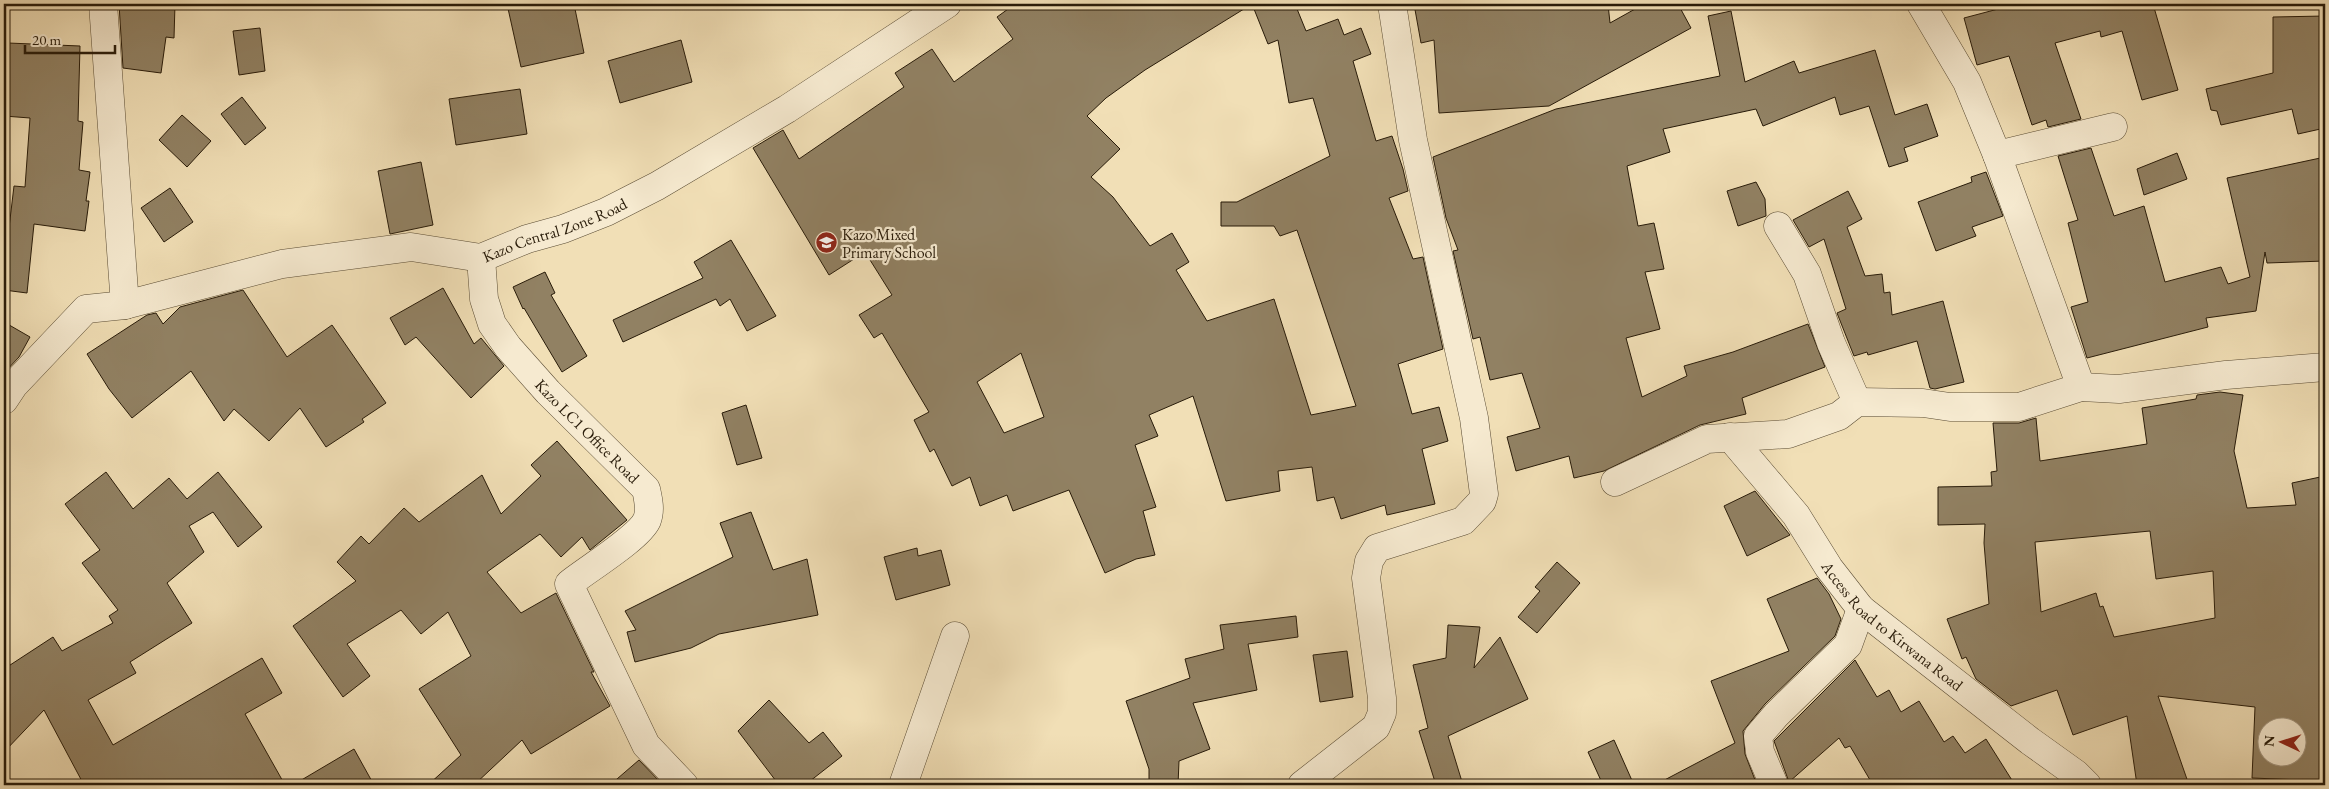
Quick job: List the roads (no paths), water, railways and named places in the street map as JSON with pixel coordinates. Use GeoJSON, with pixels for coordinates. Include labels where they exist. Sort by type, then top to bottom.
{"type":"FeatureCollection","features":[{"type":"Feature","properties":{"kind":"street"},"geometry":{"type":"LineString","coordinates":[[103,4],[125,305]]}},
{"type":"Feature","properties":{"kind":"street","name":"Kazo Central Zone Road"},"geometry":{"type":"LineString","coordinates":[[4,400],[14,385],[86,309],[125,305],[282,264],[411,247],[481,258],[527,239],[563,229],[598,215],[656,186],[787,109],[947,4]]}},
{"type":"Feature","properties":{"kind":"street"},"geometry":{"type":"LineString","coordinates":[[1302,785],[1376,726],[1382,713],[1382,698],[1366,578],[1369,561],[1377,548],[1463,521],[1482,501],[1484,494],[1474,418],[1414,140],[1392,4]]}},
{"type":"Feature","properties":{"kind":"street"},"geometry":{"type":"LineString","coordinates":[[1921,4],[1967,82],[1997,154],[2081,387]]}},
{"type":"Feature","properties":{"kind":"street"},"geometry":{"type":"LineString","coordinates":[[1997,154],[2112,127]]}},
{"type":"Feature","properties":{"kind":"street"},"geometry":{"type":"LineString","coordinates":[[1778,226],[1806,274],[1831,343],[1857,402]]}},
{"type":"Feature","properties":{"kind":"street","name":"Kazo LC1 Office Road"},"geometry":{"type":"LineString","coordinates":[[481,258],[484,298],[492,324],[503,340],[548,392],[646,489],[649,503],[647,519],[637,532],[569,584],[646,745],[684,785]]}},
{"type":"Feature","properties":{"kind":"street"},"geometry":{"type":"LineString","coordinates":[[1615,482],[1707,440],[1788,434],[1839,416],[1857,402],[2019,407],[2081,387],[2119,389],[2226,375],[2325,367]]}},
{"type":"Feature","properties":{"kind":"street","name":"Access Road to Kirwana Road"},"geometry":{"type":"LineString","coordinates":[[1730,437],[1796,515],[1829,568],[1861,609],[2088,785]]}},
{"type":"Feature","properties":{"kind":"street"},"geometry":{"type":"LineString","coordinates":[[1774,785],[1760,752],[1758,736],[1776,714],[1848,645],[1861,609]]}},
{"type":"Feature","properties":{"kind":"street"},"geometry":{"type":"LineString","coordinates":[[904,785],[954,636]]}},
{"type":"Feature","properties":{"kind":"place","name":"Kazo Mixed Primary School"},"geometry":{"type":"Point","coordinates":[826,243]}}]}
